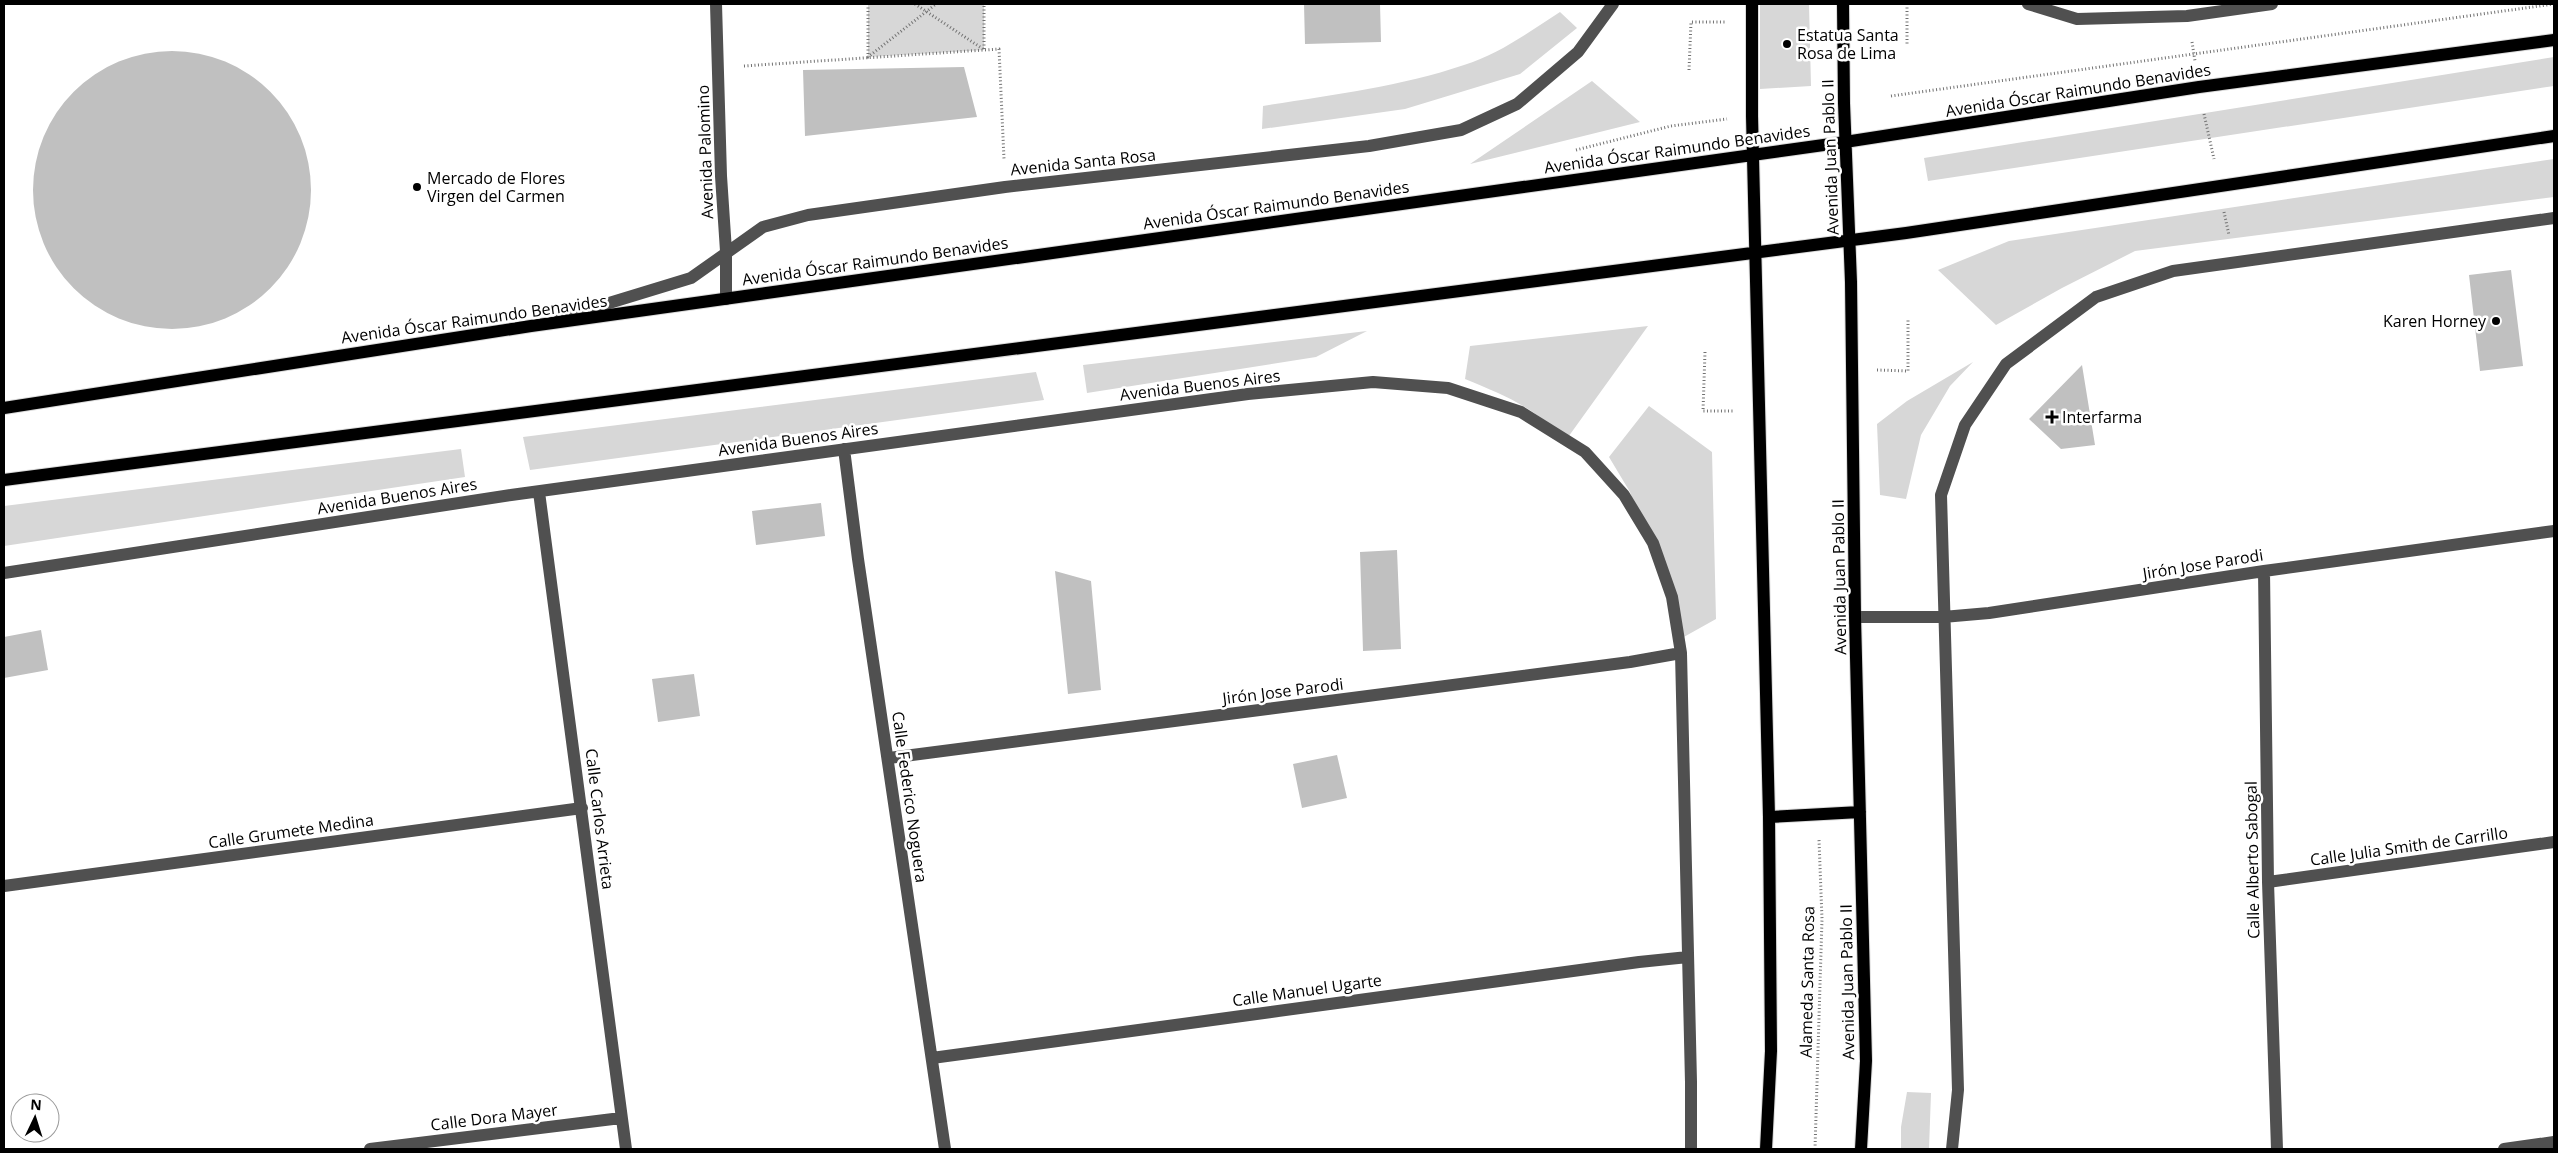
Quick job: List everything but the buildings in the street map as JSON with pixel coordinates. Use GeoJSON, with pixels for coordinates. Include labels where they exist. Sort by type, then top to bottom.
{"type":"FeatureCollection","features":[{"type":"Feature","properties":{"kind":"main road"},"geometry":{"type":"LineString","coordinates":[[1752,4],[1753,154],[1769,818],[1771,1051],[1766,1149]]}},
{"type":"Feature","properties":{"kind":"main road","name":"Avenida Juan Pablo II"},"geometry":{"type":"LineString","coordinates":[[1843,4],[1845,142],[1850,240],[1855,617],[1866,1061],[1861,1149]]}},
{"type":"Feature","properties":{"kind":"main road","name":"Avenida Óscar Raimundo Benavides"},"geometry":{"type":"LineString","coordinates":[[4,408],[531,326],[1845,142],[2199,87],[2554,40]]}},
{"type":"Feature","properties":{"kind":"main road"},"geometry":{"type":"LineString","coordinates":[[4,480],[1906,233],[2554,136]]}},
{"type":"Feature","properties":{"kind":"main road"},"geometry":{"type":"LineString","coordinates":[[1769,818],[1860,812]]}},
{"type":"Feature","properties":{"kind":"street","name":"Avenida Palomino"},"geometry":{"type":"LineString","coordinates":[[716,4],[726,252],[726,299]]}},
{"type":"Feature","properties":{"kind":"street","name":"Avenida Santa Rosa"},"geometry":{"type":"LineString","coordinates":[[531,326],[691,278],[763,227],[808,215],[1005,187],[1369,146],[1461,130],[1518,104],[1578,52],[1613,4]]}},
{"type":"Feature","properties":{"kind":"street"},"geometry":{"type":"LineString","coordinates":[[2028,4],[2077,19],[2187,16],[2272,4]]}},
{"type":"Feature","properties":{"kind":"street"},"geometry":{"type":"LineString","coordinates":[[1952,1149],[1957,1080],[1941,495],[1965,425],[2006,364],[2096,296],[2173,271],[2554,218]]}},
{"type":"Feature","properties":{"kind":"street","name":"Avenida Buenos Aires"},"geometry":{"type":"LineString","coordinates":[[4,573],[539,492],[844,449],[1248,394],[1373,382],[1448,388],[1512,409],[1521,412],[1585,452],[1624,495],[1653,543],[1672,597],[1680,653]]}},
{"type":"Feature","properties":{"kind":"street","name":"Calle Federico Noguera"},"geometry":{"type":"LineString","coordinates":[[844,449],[858,559],[945,1149]]}},
{"type":"Feature","properties":{"kind":"street","name":"Calle Carlos Arrieta"},"geometry":{"type":"LineString","coordinates":[[539,492],[626,1149]]}},
{"type":"Feature","properties":{"kind":"street","name":"Jirón Jose Parodi"},"geometry":{"type":"LineString","coordinates":[[1855,617],[1943,617],[1989,613],[2264,571],[2554,531]]}},
{"type":"Feature","properties":{"kind":"street","name":"Calle Alberto Sabogal"},"geometry":{"type":"LineString","coordinates":[[2264,571],[2268,882],[2277,1149]]}},
{"type":"Feature","properties":{"kind":"street"},"geometry":{"type":"LineString","coordinates":[[1680,653],[1691,1149]]}},
{"type":"Feature","properties":{"kind":"street","name":"Jirón Jose Parodi"},"geometry":{"type":"LineString","coordinates":[[888,758],[1630,662],[1680,653]]}},
{"type":"Feature","properties":{"kind":"street","name":"Calle Grumete Medina"},"geometry":{"type":"LineString","coordinates":[[4,886],[582,808]]}},
{"type":"Feature","properties":{"kind":"street","name":"Calle Julia Smith de Carrillo"},"geometry":{"type":"LineString","coordinates":[[2268,882],[2554,842]]}},
{"type":"Feature","properties":{"kind":"street","name":"Calle Manuel Ugarte"},"geometry":{"type":"LineString","coordinates":[[932,1058],[1629,963],[1688,957]]}},
{"type":"Feature","properties":{"kind":"street","name":"Calle Dora Mayer"},"geometry":{"type":"LineString","coordinates":[[370,1149],[621,1118]]}},
{"type":"Feature","properties":{"kind":"street"},"geometry":{"type":"LineString","coordinates":[[2504,1149],[2554,1142]]}},
{"type":"Feature","properties":{"kind":"path"},"geometry":{"type":"LineString","coordinates":[[868,4],[868,57]]}},
{"type":"Feature","properties":{"kind":"path"},"geometry":{"type":"LineString","coordinates":[[916,4],[984,50]]}},
{"type":"Feature","properties":{"kind":"path"},"geometry":{"type":"LineString","coordinates":[[868,57],[936,4]]}},
{"type":"Feature","properties":{"kind":"path"},"geometry":{"type":"LineString","coordinates":[[984,4],[984,50]]}},
{"type":"Feature","properties":{"kind":"path"},"geometry":{"type":"LineString","coordinates":[[1907,4],[1907,44]]}},
{"type":"Feature","properties":{"kind":"path"},"geometry":{"type":"LineString","coordinates":[[1891,96],[2554,4]]}},
{"type":"Feature","properties":{"kind":"path"},"geometry":{"type":"LineString","coordinates":[[2187,16],[2199,87],[2235,263]]}},
{"type":"Feature","properties":{"kind":"path"},"geometry":{"type":"LineString","coordinates":[[1689,70],[1691,22],[1752,22]]}},
{"type":"Feature","properties":{"kind":"path"},"geometry":{"type":"LineString","coordinates":[[718,67],[999,49],[1005,187]]}},
{"type":"Feature","properties":{"kind":"path"},"geometry":{"type":"LineString","coordinates":[[1908,320],[1908,371]]}},
{"type":"Feature","properties":{"kind":"path"},"geometry":{"type":"LineString","coordinates":[[1703,411],[1705,352]]}},
{"type":"Feature","properties":{"kind":"path","name":"Alameda Santa Rosa"},"geometry":{"type":"LineString","coordinates":[[1815,1149],[1822,919],[1818,815]]}},
{"type":"Feature","properties":{"kind":"shaded area"},"geometry":{"type":"Polygon","coordinates":[[[868,4],[984,4],[984,50],[868,57],[868,4]]]}},
{"type":"Feature","properties":{"kind":"shaded area"},"geometry":{"type":"Polygon","coordinates":[[[1760,4],[1809,4],[1811,86],[1760,89],[1760,4]]]}},
{"type":"Feature","properties":{"kind":"shaded area"},"geometry":{"type":"Polygon","coordinates":[[[1560,12],[1577,28],[1520,74],[1405,109],[1262,129],[1263,106],[1390,85],[1439,73],[1502,49],[1560,12]]]}},
{"type":"Feature","properties":{"kind":"shaded area"},"geometry":{"type":"Polygon","coordinates":[[[2554,57],[2554,86],[1928,181],[1924,158],[2554,57]]]}},
{"type":"Feature","properties":{"kind":"shaded area"},"geometry":{"type":"Polygon","coordinates":[[[1592,81],[1640,122],[1470,164],[1592,81]]]}},
{"type":"Feature","properties":{"kind":"shaded area"},"geometry":{"type":"Polygon","coordinates":[[[2554,159],[2554,197],[2135,251],[2062,288],[1996,325],[1938,270],[2009,241],[2554,159]]]}},
{"type":"Feature","properties":{"kind":"shaded area"},"geometry":{"type":"Polygon","coordinates":[[[1648,326],[1566,440],[1531,411],[1507,397],[1465,379],[1470,346],[1648,326]]]}},
{"type":"Feature","properties":{"kind":"shaded area"},"geometry":{"type":"Polygon","coordinates":[[[1367,331],[1316,357],[1087,393],[1083,365],[1367,331]]]}},
{"type":"Feature","properties":{"kind":"shaded area"},"geometry":{"type":"Polygon","coordinates":[[[1973,362],[1950,386],[1921,435],[1906,499],[1880,495],[1877,424],[1907,401],[1973,362]]]}},
{"type":"Feature","properties":{"kind":"shaded area"},"geometry":{"type":"Polygon","coordinates":[[[1036,372],[1044,400],[530,470],[523,437],[1036,372]]]}},
{"type":"Feature","properties":{"kind":"shaded area"},"geometry":{"type":"Polygon","coordinates":[[[1649,406],[1712,452],[1716,619],[1682,638],[1630,492],[1609,457],[1649,406]]]}},
{"type":"Feature","properties":{"kind":"shaded area"},"geometry":{"type":"Polygon","coordinates":[[[461,449],[465,477],[4,546],[4,506],[461,449]]]}},
{"type":"Feature","properties":{"kind":"shaded area"},"geometry":{"type":"Polygon","coordinates":[[[1907,1092],[1931,1093],[1929,1149],[1901,1149],[1901,1127],[1907,1092]]]}},
{"type":"Feature","properties":{"kind":"place","name":"Estatua Santa Rosa de Lima"},"geometry":{"type":"Point","coordinates":[1787,44]}},
{"type":"Feature","properties":{"kind":"place","name":"Mercado de Flores Virgen del Carmen"},"geometry":{"type":"Point","coordinates":[417,187]}},
{"type":"Feature","properties":{"kind":"place","name":"Karen Horney"},"geometry":{"type":"Point","coordinates":[2496,321]}},
{"type":"Feature","properties":{"kind":"place","name":"Interfarma"},"geometry":{"type":"Point","coordinates":[2052,417]}}]}
